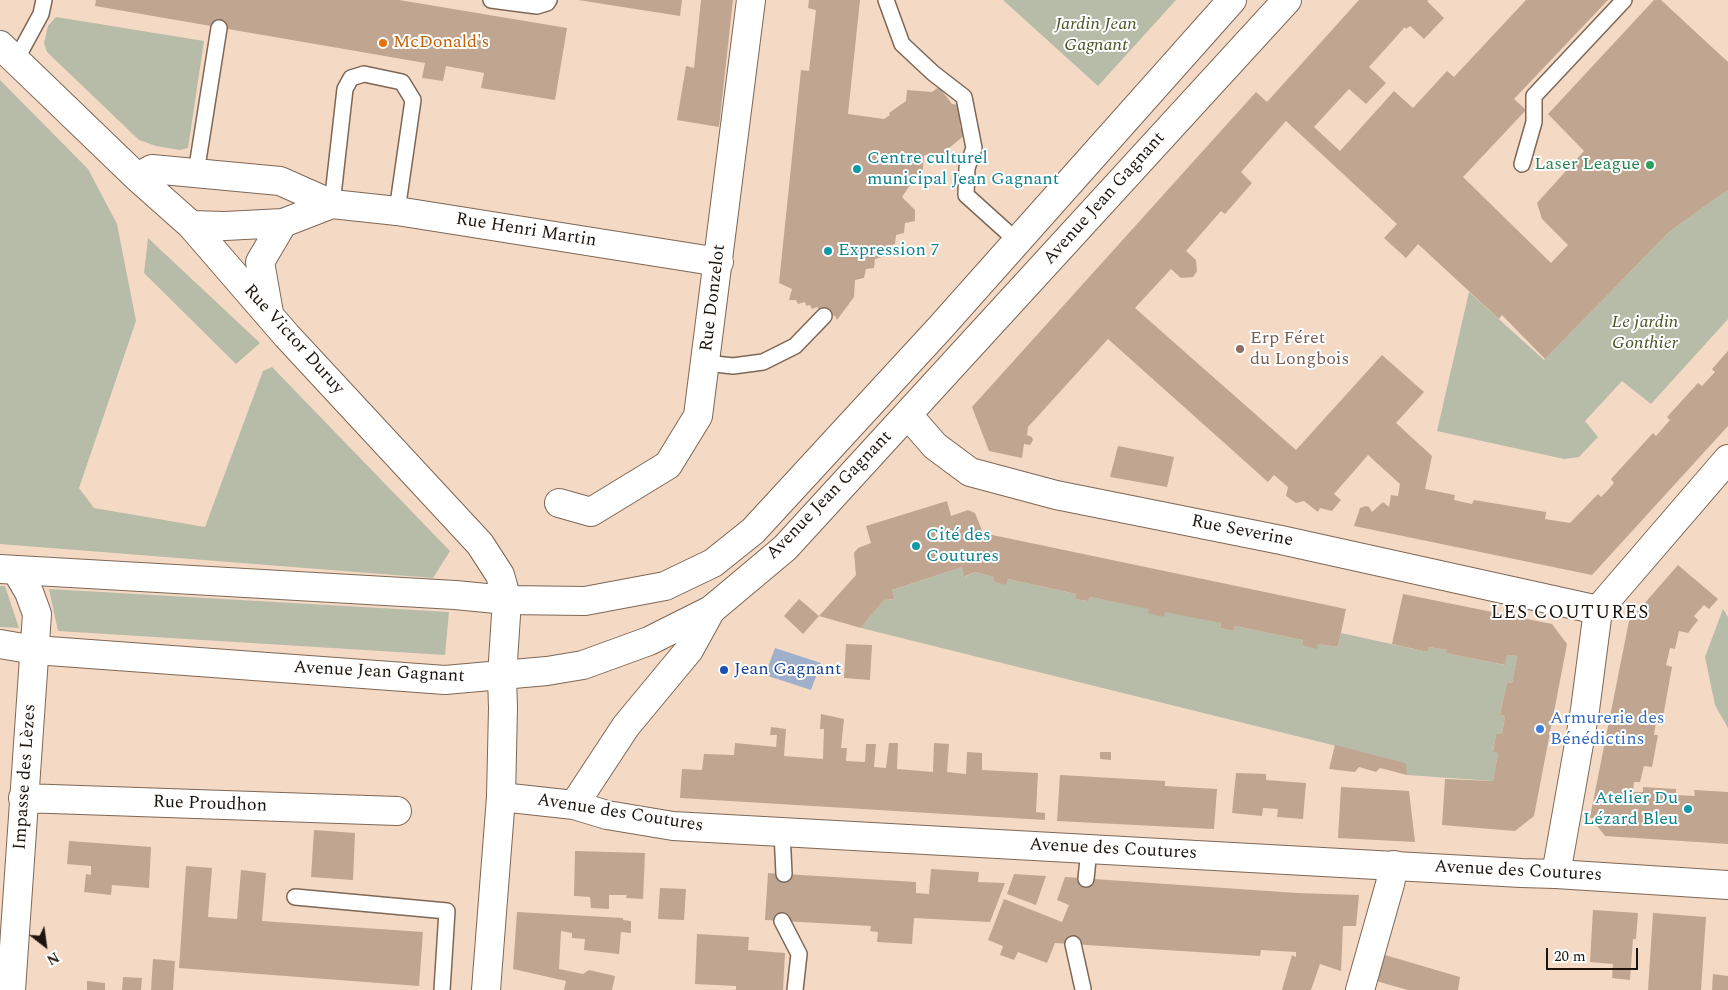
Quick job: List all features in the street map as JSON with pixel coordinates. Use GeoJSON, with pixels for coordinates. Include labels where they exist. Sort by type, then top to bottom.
{"type":"FeatureCollection","features":[{"type":"Feature","properties":{"kind":"street","name":"Rue Donzelot"},"geometry":{"type":"LineString","coordinates":[[559,503],[590,512],[668,465],[698,416],[752,0]]}},
{"type":"Feature","properties":{"kind":"street","name":"Avenue Jean Gagnant"},"geometry":{"type":"LineString","coordinates":[[8,569],[507,600],[585,601],[665,586],[713,563],[754,531],[940,328],[1232,0]]}},
{"type":"Feature","properties":{"kind":"street","name":"Avenue Jean Gagnant"},"geometry":{"type":"LineString","coordinates":[[0,644],[35,650],[445,680],[502,676],[583,665],[649,641],[711,610],[785,548],[1287,0]]}},
{"type":"Feature","properties":{"kind":"street","name":"Rue Victor Duruy"},"geometry":{"type":"LineString","coordinates":[[8,53],[137,177],[190,225],[294,343],[480,544],[500,575],[507,600],[502,676],[501,797],[486,990]]}},
{"type":"Feature","properties":{"kind":"street","name":"Rue Henri Martin"},"geometry":{"type":"LineString","coordinates":[[137,177],[152,169],[280,181],[332,204],[397,211],[719,262]]}},
{"type":"Feature","properties":{"kind":"street","name":"Rue Henri Martin"},"geometry":{"type":"LineString","coordinates":[[190,225],[225,226],[283,223],[332,204]]}},
{"type":"Feature","properties":{"kind":"street"},"geometry":{"type":"LineString","coordinates":[[270,314],[260,262],[283,223]]}},
{"type":"Feature","properties":{"kind":"street","name":"Rue Severine"},"geometry":{"type":"LineString","coordinates":[[908,415],[935,446],[970,472],[1056,495],[1281,540],[1598,610]]}},
{"type":"Feature","properties":{"kind":"street"},"geometry":{"type":"LineString","coordinates":[[1556,874],[1564,820],[1585,710],[1598,610],[1728,458]]}},
{"type":"Feature","properties":{"kind":"street","name":"Impasse des Lèzes"},"geometry":{"type":"LineString","coordinates":[[8,569],[29,592],[37,614],[11,990]]}},
{"type":"Feature","properties":{"kind":"street"},"geometry":{"type":"LineString","coordinates":[[574,805],[626,726],[689,650],[711,610]]}},
{"type":"Feature","properties":{"kind":"street","name":"Avenue Jean Gagnant"},"geometry":{"type":"LineString","coordinates":[[0,664],[35,650]]}},
{"type":"Feature","properties":{"kind":"street","name":"Avenue des Coutures"},"geometry":{"type":"LineString","coordinates":[[501,797],[574,805],[607,815],[673,826],[1728,885]]}},
{"type":"Feature","properties":{"kind":"street","name":"Rue Proudhon"},"geometry":{"type":"LineString","coordinates":[[23,798],[397,811]]}},
{"type":"Feature","properties":{"kind":"street"},"geometry":{"type":"LineString","coordinates":[[1360,990],[1394,865]]}},
{"type":"Feature","properties":{"kind":"lane"},"geometry":{"type":"LineString","coordinates":[[8,53],[41,14],[44,0]]}},
{"type":"Feature","properties":{"kind":"lane"},"geometry":{"type":"LineString","coordinates":[[491,0],[537,6],[547,3],[549,0]]}},
{"type":"Feature","properties":{"kind":"lane"},"geometry":{"type":"LineString","coordinates":[[886,0],[902,44],[933,73],[964,97],[974,148],[967,168],[966,195],[1018,241]]}},
{"type":"Feature","properties":{"kind":"lane"},"geometry":{"type":"LineString","coordinates":[[1522,164],[1534,122],[1534,96],[1624,0]]}},
{"type":"Feature","properties":{"kind":"lane"},"geometry":{"type":"LineString","coordinates":[[196,173],[219,28]]}},
{"type":"Feature","properties":{"kind":"lane"},"geometry":{"type":"LineString","coordinates":[[332,204],[344,89],[351,78],[364,74],[402,82],[412,100],[397,211]]}},
{"type":"Feature","properties":{"kind":"lane"},"geometry":{"type":"LineString","coordinates":[[706,363],[733,366],[763,362],[795,346],[824,316]]}},
{"type":"Feature","properties":{"kind":"lane"},"geometry":{"type":"LineString","coordinates":[[782,832],[784,874]]}},
{"type":"Feature","properties":{"kind":"lane"},"geometry":{"type":"LineString","coordinates":[[1086,879],[1089,849]]}},
{"type":"Feature","properties":{"kind":"lane"},"geometry":{"type":"LineString","coordinates":[[295,897],[447,911],[442,990]]}},
{"type":"Feature","properties":{"kind":"lane"},"geometry":{"type":"LineString","coordinates":[[782,921],[799,954],[795,990]]}},
{"type":"Feature","properties":{"kind":"lane"},"geometry":{"type":"LineString","coordinates":[[1073,944],[1083,990],[1089,990]]}},
{"type":"Feature","properties":{"kind":"green space","name":"Jardin Jean Gagnant"},"geometry":{"type":"Polygon","coordinates":[[[1003,0],[1176,0],[1098,86],[1003,0]]]}},
{"type":"Feature","properties":{"kind":"green space"},"geometry":{"type":"Polygon","coordinates":[[[56,17],[204,41],[188,148],[180,150],[156,146],[139,140],[47,52],[44,43],[48,26],[56,17]]]}},
{"type":"Feature","properties":{"kind":"green space"},"geometry":{"type":"Polygon","coordinates":[[[0,80],[88,169],[117,224],[136,321],[79,488],[94,508],[205,527],[263,371],[272,367],[450,551],[433,578],[0,544],[0,80]]]}},
{"type":"Feature","properties":{"kind":"green space","name":"Le jardin Gonthier"},"geometry":{"type":"Polygon","coordinates":[[[1728,190],[1728,319],[1651,404],[1622,381],[1585,421],[1598,437],[1579,457],[1564,459],[1437,431],[1469,292],[1544,360],[1670,231],[1728,190]]]}},
{"type":"Feature","properties":{"kind":"green space"},"geometry":{"type":"Polygon","coordinates":[[[148,238],[260,343],[236,364],[144,273],[148,238]]]}},
{"type":"Feature","properties":{"kind":"green space"},"geometry":{"type":"Polygon","coordinates":[[[962,567],[965,577],[975,572],[994,577],[993,581],[1006,584],[1008,579],[1076,594],[1075,599],[1088,601],[1090,597],[1221,623],[1220,628],[1234,631],[1235,626],[1303,640],[1302,645],[1318,644],[1338,647],[1341,633],[1428,652],[1429,647],[1447,650],[1447,653],[1504,665],[1507,655],[1517,656],[1512,683],[1507,682],[1500,715],[1505,716],[1502,734],[1496,734],[1493,751],[1498,753],[1493,781],[1407,775],[1405,763],[861,628],[884,600],[895,599],[892,590],[962,567]]]}},
{"type":"Feature","properties":{"kind":"green space"},"geometry":{"type":"Polygon","coordinates":[[[0,586],[5,586],[19,628],[0,627],[0,586]]]}},
{"type":"Feature","properties":{"kind":"green space"},"geometry":{"type":"Polygon","coordinates":[[[49,589],[449,612],[445,655],[58,631],[49,589]]]}},
{"type":"Feature","properties":{"kind":"green space"},"geometry":{"type":"Polygon","coordinates":[[[1723,609],[1728,617],[1728,728],[1715,705],[1705,657],[1723,609]]]}},
{"type":"Feature","properties":{"kind":"water"},"geometry":{"type":"Polygon","coordinates":[[[775,648],[821,663],[811,690],[765,675],[775,648]]]}},
{"type":"Feature","properties":{"kind":"building"},"geometry":{"type":"Polygon","coordinates":[[[96,0],[399,0],[567,28],[555,100],[481,88],[484,73],[446,66],[443,81],[422,78],[425,63],[95,6],[96,0]]]}},
{"type":"Feature","properties":{"kind":"building"},"geometry":{"type":"Polygon","coordinates":[[[578,0],[682,0],[680,16],[578,0]]]}},
{"type":"Feature","properties":{"kind":"building"},"geometry":{"type":"Polygon","coordinates":[[[701,0],[733,0],[719,127],[677,120],[686,66],[694,68],[701,0]]]}},
{"type":"Feature","properties":{"kind":"building","name":"Centre culturel municipal Jean Gagnant"},"geometry":{"type":"Polygon","coordinates":[[[809,0],[860,0],[848,114],[884,119],[906,101],[907,90],[932,92],[939,87],[952,104],[961,105],[960,127],[966,134],[948,149],[947,159],[924,155],[922,181],[914,179],[902,197],[915,210],[915,221],[905,223],[904,233],[896,235],[895,244],[886,246],[885,256],[875,259],[874,268],[866,269],[864,278],[855,280],[854,297],[837,320],[835,316],[824,311],[820,312],[817,307],[812,309],[810,305],[806,306],[805,302],[798,304],[796,300],[789,300],[792,289],[779,283],[801,70],[809,71],[816,10],[808,8],[809,0]]]}},
{"type":"Feature","properties":{"kind":"building"},"geometry":{"type":"Polygon","coordinates":[[[1359,0],[1429,0],[1427,1],[1444,18],[1424,39],[1410,26],[1406,29],[1405,27],[1369,67],[1386,83],[1366,104],[1349,89],[1314,127],[1340,151],[1394,91],[1413,108],[1447,71],[1454,77],[1526,0],[1608,0],[1514,99],[1526,110],[1463,177],[1551,263],[1568,245],[1542,219],[1537,203],[1584,151],[1548,114],[1654,0],[1661,0],[1728,62],[1728,190],[1670,231],[1545,359],[1502,315],[1499,319],[1418,244],[1406,258],[1384,238],[1397,224],[1286,121],[1241,172],[1252,183],[1225,214],[1221,211],[1186,251],[1196,260],[1197,271],[1193,277],[1181,278],[1171,269],[1135,308],[1296,450],[1382,355],[1424,392],[1396,423],[1432,456],[1425,489],[1455,495],[1454,500],[1472,504],[1474,500],[1546,512],[1545,519],[1570,523],[1598,494],[1601,497],[1607,491],[1614,483],[1611,479],[1653,433],[1656,436],[1670,420],[1667,417],[1698,383],[1702,386],[1715,372],[1712,369],[1728,351],[1728,426],[1592,575],[1354,526],[1360,508],[1369,507],[1372,512],[1383,502],[1389,507],[1391,495],[1398,496],[1400,484],[1368,455],[1334,494],[1341,500],[1332,511],[1320,508],[1318,512],[1304,501],[1296,503],[1286,496],[1288,487],[1274,475],[1268,482],[1108,339],[1028,427],[1027,435],[1032,437],[1033,440],[1030,445],[1024,444],[1022,458],[989,451],[972,407],[1256,92],[1267,102],[1359,0]]]}},
{"type":"Feature","properties":{"kind":"building"},"geometry":{"type":"Polygon","coordinates":[[[1118,446],[1174,457],[1167,487],[1110,477],[1118,446]]]}},
{"type":"Feature","properties":{"kind":"building"},"geometry":{"type":"Polygon","coordinates":[[[947,501],[951,516],[968,510],[975,513],[983,533],[1346,609],[1338,647],[1318,644],[1317,649],[1302,645],[1303,640],[1235,626],[1234,631],[1220,628],[1221,623],[1165,612],[1164,617],[1148,613],[1149,609],[1090,597],[1088,601],[1075,599],[1076,594],[1008,579],[1006,585],[993,581],[994,577],[975,572],[964,577],[962,567],[892,590],[895,599],[884,600],[861,628],[819,616],[856,575],[854,553],[858,548],[871,543],[866,526],[947,501]]]}},
{"type":"Feature","properties":{"kind":"building"},"geometry":{"type":"Polygon","coordinates":[[[1678,565],[1718,599],[1709,609],[1704,605],[1694,616],[1698,620],[1688,633],[1679,631],[1675,649],[1670,648],[1666,665],[1672,667],[1663,717],[1657,715],[1654,735],[1658,735],[1652,767],[1644,766],[1640,782],[1634,782],[1633,792],[1643,792],[1643,787],[1676,789],[1676,795],[1695,796],[1694,790],[1728,792],[1728,844],[1605,836],[1590,817],[1629,621],[1678,565]]]}},
{"type":"Feature","properties":{"kind":"building"},"geometry":{"type":"Polygon","coordinates":[[[1403,594],[1552,624],[1567,644],[1534,816],[1515,831],[1442,825],[1445,779],[1493,781],[1498,753],[1493,752],[1496,734],[1502,734],[1505,716],[1500,715],[1507,682],[1512,683],[1517,656],[1507,655],[1505,665],[1446,653],[1447,650],[1429,647],[1428,652],[1392,644],[1403,594]]]}},
{"type":"Feature","properties":{"kind":"building"},"geometry":{"type":"Polygon","coordinates":[[[799,599],[819,616],[803,634],[784,616],[799,599]]]}},
{"type":"Feature","properties":{"kind":"building"},"geometry":{"type":"Polygon","coordinates":[[[846,644],[872,645],[870,680],[844,678],[846,644]]]}},
{"type":"Feature","properties":{"kind":"building"},"geometry":{"type":"Polygon","coordinates":[[[821,714],[844,719],[841,748],[847,748],[846,761],[865,762],[866,744],[876,744],[874,767],[886,768],[889,743],[898,743],[897,769],[933,772],[934,743],[949,744],[947,772],[966,774],[967,752],[982,753],[982,770],[1038,773],[1036,812],[1045,813],[1045,820],[680,798],[682,769],[702,770],[704,754],[734,755],[735,743],[776,747],[777,735],[770,735],[771,727],[786,729],[784,756],[823,759],[824,729],[820,729],[821,714]]]}},
{"type":"Feature","properties":{"kind":"building"},"geometry":{"type":"Polygon","coordinates":[[[1335,745],[1406,763],[1407,775],[1380,768],[1376,772],[1359,767],[1355,772],[1329,769],[1335,745]]]}},
{"type":"Feature","properties":{"kind":"building"},"geometry":{"type":"Polygon","coordinates":[[[1100,752],[1111,752],[1111,760],[1100,759],[1100,752]]]}},
{"type":"Feature","properties":{"kind":"building"},"geometry":{"type":"Polygon","coordinates":[[[1236,773],[1266,774],[1266,780],[1306,783],[1303,819],[1277,817],[1278,809],[1263,808],[1262,816],[1232,813],[1236,773]]]}},
{"type":"Feature","properties":{"kind":"building"},"geometry":{"type":"Polygon","coordinates":[[[1060,775],[1165,781],[1165,786],[1217,789],[1214,829],[1057,821],[1060,775]]]}},
{"type":"Feature","properties":{"kind":"building"},"geometry":{"type":"Polygon","coordinates":[[[1341,787],[1409,791],[1415,842],[1338,838],[1341,787]]]}},
{"type":"Feature","properties":{"kind":"building"},"geometry":{"type":"Polygon","coordinates":[[[314,830],[355,833],[353,880],[311,877],[314,830]]]}},
{"type":"Feature","properties":{"kind":"building"},"geometry":{"type":"Polygon","coordinates":[[[69,841],[151,847],[149,888],[112,885],[111,895],[84,892],[86,874],[91,875],[91,866],[67,864],[69,841]]]}},
{"type":"Feature","properties":{"kind":"building"},"geometry":{"type":"Polygon","coordinates":[[[575,851],[645,853],[643,899],[626,898],[627,895],[609,895],[609,909],[591,908],[590,897],[574,896],[575,851]]]}},
{"type":"Feature","properties":{"kind":"building"},"geometry":{"type":"Polygon","coordinates":[[[186,866],[212,868],[208,917],[237,919],[241,870],[266,873],[262,921],[423,932],[419,986],[179,968],[186,866]]]}},
{"type":"Feature","properties":{"kind":"building"},"geometry":{"type":"Polygon","coordinates":[[[931,869],[979,872],[978,882],[1005,883],[990,922],[914,918],[912,944],[877,942],[878,932],[870,931],[871,926],[765,920],[768,873],[916,882],[916,893],[929,894],[931,869]]]}},
{"type":"Feature","properties":{"kind":"building"},"geometry":{"type":"Polygon","coordinates":[[[1014,874],[1046,876],[1036,905],[1007,894],[1014,874]]]}},
{"type":"Feature","properties":{"kind":"building"},"geometry":{"type":"Polygon","coordinates":[[[1065,877],[1297,893],[1359,895],[1356,926],[1343,926],[1341,971],[1320,964],[1311,990],[1282,990],[1292,955],[1296,957],[1296,952],[1261,950],[1260,956],[1055,943],[1047,963],[1018,952],[1014,960],[1000,955],[1003,946],[988,940],[1004,899],[1062,922],[1069,905],[1057,900],[1065,877]]]}},
{"type":"Feature","properties":{"kind":"building"},"geometry":{"type":"Polygon","coordinates":[[[660,888],[686,889],[684,920],[658,919],[660,888]]]}},
{"type":"Feature","properties":{"kind":"building"},"geometry":{"type":"Polygon","coordinates":[[[1593,910],[1638,913],[1636,939],[1633,939],[1630,980],[1612,978],[1613,964],[1590,962],[1593,910]]]}},
{"type":"Feature","properties":{"kind":"building"},"geometry":{"type":"Polygon","coordinates":[[[517,912],[623,918],[623,920],[631,921],[631,933],[621,932],[619,954],[584,950],[585,939],[572,938],[572,933],[561,931],[559,969],[583,974],[589,970],[615,976],[612,990],[564,990],[566,981],[513,969],[517,912]]]}},
{"type":"Feature","properties":{"kind":"building"},"geometry":{"type":"Polygon","coordinates":[[[1653,913],[1706,917],[1701,990],[1648,990],[1653,913]]]}},
{"type":"Feature","properties":{"kind":"building"},"geometry":{"type":"Polygon","coordinates":[[[697,934],[749,937],[748,950],[785,953],[783,990],[736,990],[736,986],[695,984],[697,934]]]}},
{"type":"Feature","properties":{"kind":"building"},"geometry":{"type":"Polygon","coordinates":[[[1385,955],[1460,977],[1458,990],[1408,990],[1376,981],[1385,955]]]}},
{"type":"Feature","properties":{"kind":"building"},"geometry":{"type":"Polygon","coordinates":[[[153,959],[175,961],[173,990],[151,990],[153,959]]]}},
{"type":"Feature","properties":{"kind":"building"},"geometry":{"type":"Polygon","coordinates":[[[1713,974],[1728,976],[1728,990],[1712,990],[1713,974]]]}},
{"type":"Feature","properties":{"kind":"building"},"geometry":{"type":"Polygon","coordinates":[[[123,977],[142,978],[141,990],[122,990],[123,977]]]}},
{"type":"Feature","properties":{"kind":"building"},"geometry":{"type":"Polygon","coordinates":[[[87,981],[105,983],[105,990],[87,990],[87,981]]]}},
{"type":"Feature","properties":{"kind":"place","name":"McDonald's"},"geometry":{"type":"Point","coordinates":[383,43]}},
{"type":"Feature","properties":{"kind":"place","name":"Laser League"},"geometry":{"type":"Point","coordinates":[1650,165]}},
{"type":"Feature","properties":{"kind":"place","name":"Centre culturel municipal Jean Gagnant"},"geometry":{"type":"Point","coordinates":[857,169]}},
{"type":"Feature","properties":{"kind":"place","name":"Expression 7"},"geometry":{"type":"Point","coordinates":[828,251]}},
{"type":"Feature","properties":{"kind":"place","name":"Erp Féret du Longbois"},"geometry":{"type":"Point","coordinates":[1240,349]}},
{"type":"Feature","properties":{"kind":"place","name":"Cité des Coutures"},"geometry":{"type":"Point","coordinates":[916,546]}},
{"type":"Feature","properties":{"kind":"place","name":"Jean Gagnant"},"geometry":{"type":"Point","coordinates":[724,670]}},
{"type":"Feature","properties":{"kind":"place","name":"Armurerie des Bénédictins"},"geometry":{"type":"Point","coordinates":[1540,729]}},
{"type":"Feature","properties":{"kind":"place","name":"Atelier Du Lézard Bleu"},"geometry":{"type":"Point","coordinates":[1688,809]}},
{"type":"Feature","properties":{"kind":"district","name":"LES COUTURES"},"geometry":{"type":"Point","coordinates":[1570,614]}}]}
